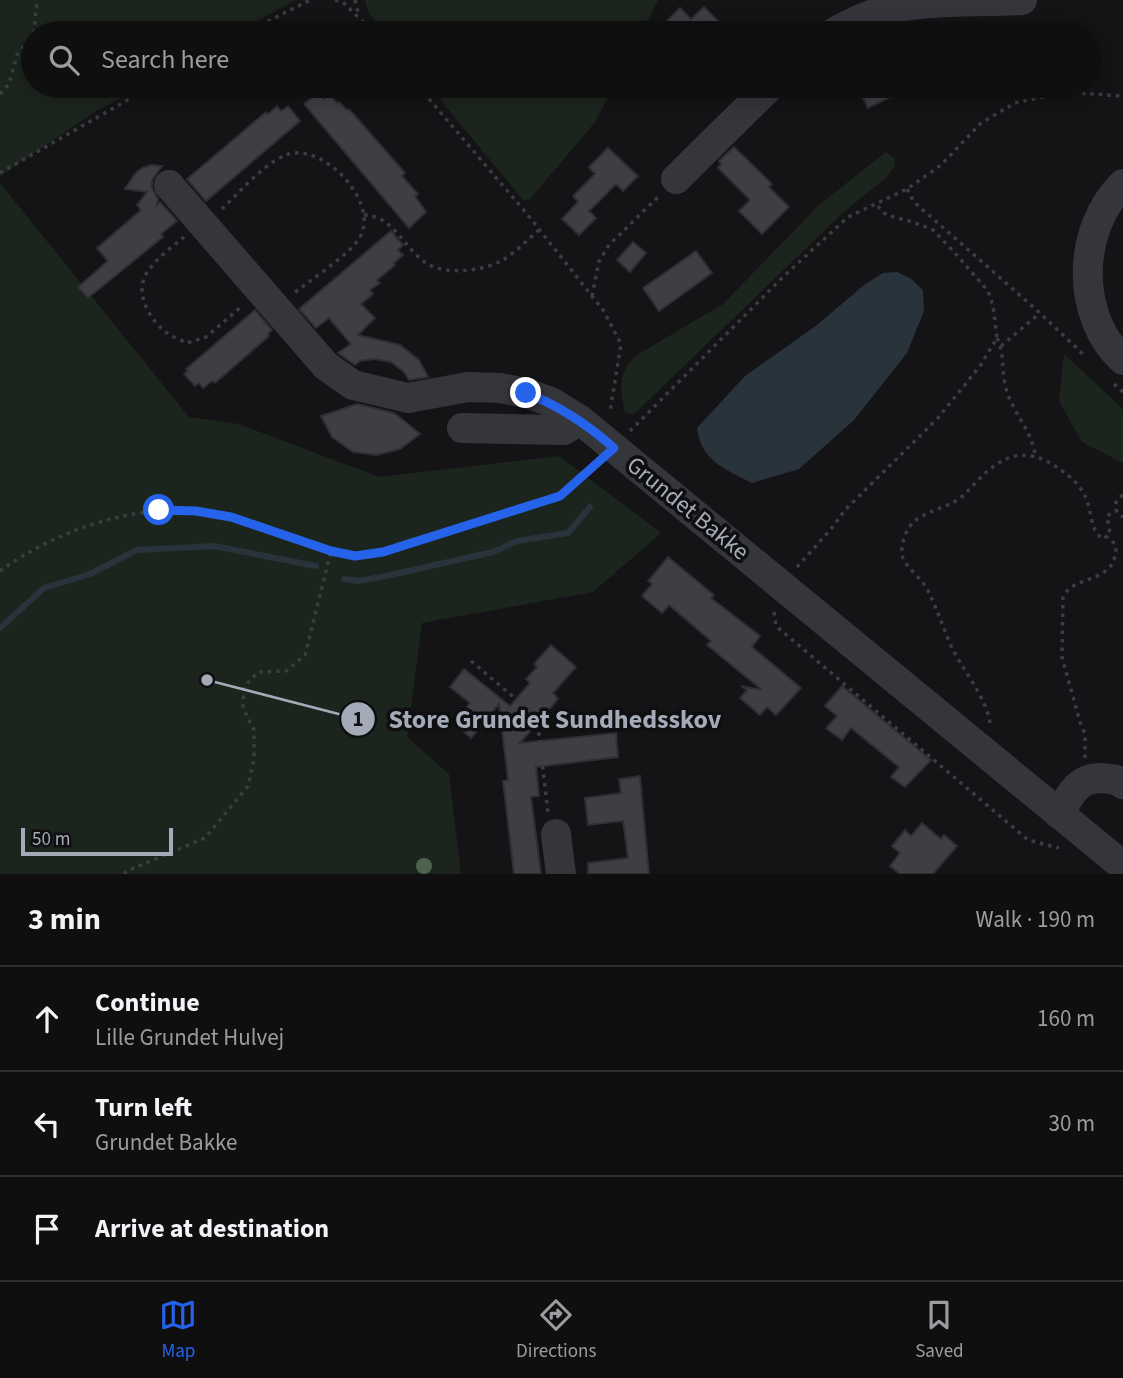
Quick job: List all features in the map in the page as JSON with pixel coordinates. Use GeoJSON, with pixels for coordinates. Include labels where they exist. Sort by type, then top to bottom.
{"type":"FeatureCollection","features":[{"type":"Feature","properties":{"kind":"street"},"geometry":{"type":"LineString","coordinates":[[858,21],[892,8],[920,4],[1022,0]]}},
{"type":"Feature","properties":{"kind":"street"},"geometry":{"type":"LineString","coordinates":[[676,179],[758,98]]}},
{"type":"Feature","properties":{"kind":"street"},"geometry":{"type":"LineString","coordinates":[[1118,372],[1089,291],[1087,263],[1094,231],[1106,205],[1123,184]]}},
{"type":"Feature","properties":{"kind":"street","name":"Grundet Bakke"},"geometry":{"type":"LineString","coordinates":[[169,185],[326,366],[353,385],[408,398],[468,387],[500,388],[551,402],[580,419],[778,595],[978,746],[1123,866]]}},
{"type":"Feature","properties":{"kind":"street"},"geometry":{"type":"LineString","coordinates":[[462,428],[564,429],[580,419]]}},
{"type":"Feature","properties":{"kind":"street"},"geometry":{"type":"LineString","coordinates":[[1059,814],[1073,789],[1091,778],[1117,779],[1123,784]]}},
{"type":"Feature","properties":{"kind":"street"},"geometry":{"type":"LineString","coordinates":[[556,834],[561,874]]}},
{"type":"Feature","properties":{"kind":"path"},"geometry":{"type":"LineString","coordinates":[[35,21],[37,0]]}},
{"type":"Feature","properties":{"kind":"path"},"geometry":{"type":"LineString","coordinates":[[269,21],[310,0]]}},
{"type":"Feature","properties":{"kind":"path"},"geometry":{"type":"LineString","coordinates":[[335,0],[343,2],[362,21]]}},
{"type":"Feature","properties":{"kind":"path"},"geometry":{"type":"LineString","coordinates":[[355,0],[359,18]]}},
{"type":"Feature","properties":{"kind":"path"},"geometry":{"type":"LineString","coordinates":[[0,94],[9,84],[17,55],[21,50]]}},
{"type":"Feature","properties":{"kind":"path"},"geometry":{"type":"LineString","coordinates":[[1102,95],[1123,96]]}},
{"type":"Feature","properties":{"kind":"path"},"geometry":{"type":"LineString","coordinates":[[0,173],[131,98]]}},
{"type":"Feature","properties":{"kind":"path"},"geometry":{"type":"LineString","coordinates":[[428,98],[603,310],[621,344],[613,388],[610,445]]}},
{"type":"Feature","properties":{"kind":"path"},"geometry":{"type":"LineString","coordinates":[[0,571],[28,551],[108,519],[159,510],[196,511],[231,517],[331,551],[355,556],[383,552],[560,496],[783,277],[848,217],[907,189],[941,165],[981,124],[1015,103],[1038,98]]}},
{"type":"Feature","properties":{"kind":"path"},"geometry":{"type":"LineString","coordinates":[[294,153],[310,153],[323,158],[353,189],[364,215],[360,237],[349,249],[206,337],[187,343],[167,334],[143,299],[142,284],[148,271],[276,160],[294,153]]}},
{"type":"Feature","properties":{"kind":"path"},"geometry":{"type":"LineString","coordinates":[[592,297],[599,261],[610,245],[676,179]]}},
{"type":"Feature","properties":{"kind":"path"},"geometry":{"type":"LineString","coordinates":[[907,189],[914,202],[1041,313],[1086,357]]}},
{"type":"Feature","properties":{"kind":"path"},"geometry":{"type":"LineString","coordinates":[[876,204],[890,216],[933,230],[988,291],[1001,346],[1006,388],[1032,440],[1035,454]]}},
{"type":"Feature","properties":{"kind":"path"},"geometry":{"type":"LineString","coordinates":[[364,215],[377,215],[422,261],[435,268],[455,270],[501,261],[539,230]]}},
{"type":"Feature","properties":{"kind":"path"},"geometry":{"type":"LineString","coordinates":[[1001,346],[1041,313]]}},
{"type":"Feature","properties":{"kind":"path"},"geometry":{"type":"LineString","coordinates":[[997,338],[980,366],[938,418],[845,510],[778,595],[776,626],[1028,840],[1057,847],[1068,855]]}},
{"type":"Feature","properties":{"kind":"path"},"geometry":{"type":"LineString","coordinates":[[1118,372],[1123,392]]}},
{"type":"Feature","properties":{"kind":"path"},"geometry":{"type":"LineString","coordinates":[[978,746],[989,729],[990,718],[953,649],[927,588],[902,554],[906,533],[918,518],[962,497],[980,476],[994,465],[1035,454],[1077,483],[1089,506],[1095,531],[1103,539],[1108,537]]}},
{"type":"Feature","properties":{"kind":"path"},"geometry":{"type":"LineString","coordinates":[[1123,495],[1115,503],[1116,510],[1123,517]]}},
{"type":"Feature","properties":{"kind":"path"},"geometry":{"type":"LineString","coordinates":[[1108,537],[1110,531],[1106,519],[1109,513],[1116,510]]}},
{"type":"Feature","properties":{"kind":"path"},"geometry":{"type":"LineString","coordinates":[[1091,778],[1085,757],[1085,734],[1062,657],[1063,597],[1076,583],[1104,573],[1116,554],[1116,545],[1108,537]]}},
{"type":"Feature","properties":{"kind":"path"},"geometry":{"type":"LineString","coordinates":[[124,874],[205,838],[248,786],[254,759],[254,730],[243,708],[244,687],[258,672],[286,671],[305,655],[331,551]]}},
{"type":"Feature","properties":{"kind":"path"},"geometry":{"type":"LineString","coordinates":[[471,661],[537,717],[549,815],[556,834]]}},
{"type":"Feature","properties":{"kind":"shaded area"},"geometry":{"type":"Polygon","coordinates":[[[0,0],[295,0],[257,21],[21,21],[21,98],[120,98],[93,113],[0,176],[0,0]]]}},
{"type":"Feature","properties":{"kind":"shaded area"},"geometry":{"type":"Polygon","coordinates":[[[365,0],[658,0],[647,21],[376,21],[368,12],[365,0]]]}},
{"type":"Feature","properties":{"kind":"shaded area"},"geometry":{"type":"Polygon","coordinates":[[[439,98],[608,98],[595,122],[531,198],[524,201],[439,98]]]}},
{"type":"Feature","properties":{"kind":"shaded area"},"geometry":{"type":"Polygon","coordinates":[[[886,152],[894,158],[895,166],[885,179],[847,209],[633,415],[625,412],[622,395],[623,374],[637,355],[723,304],[820,204],[886,152]]]}},
{"type":"Feature","properties":{"kind":"shaded area"},"geometry":{"type":"Polygon","coordinates":[[[0,183],[189,417],[239,424],[379,477],[559,456],[661,533],[593,592],[422,623],[407,737],[449,774],[461,874],[0,874],[0,183]]]}},
{"type":"Feature","properties":{"kind":"shaded area"},"geometry":{"type":"Polygon","coordinates":[[[897,272],[910,278],[923,290],[924,311],[907,353],[854,420],[799,469],[752,483],[716,463],[703,449],[697,428],[745,376],[817,325],[864,285],[883,273],[897,272]]]}},
{"type":"Feature","properties":{"kind":"shaded area"},"geometry":{"type":"Polygon","coordinates":[[[1064,354],[1123,409],[1123,463],[1082,442],[1059,401],[1064,354]]]}},
{"type":"Feature","properties":{"kind":"building"},"geometry":{"type":"Polygon","coordinates":[[[704,7],[718,21],[667,21],[680,8],[691,19],[704,7]]]}},
{"type":"Feature","properties":{"kind":"building"},"geometry":{"type":"Polygon","coordinates":[[[312,98],[333,98],[349,109],[405,173],[402,176],[418,194],[415,196],[426,212],[409,228],[304,104],[312,98]]]}},
{"type":"Feature","properties":{"kind":"building"},"geometry":{"type":"Polygon","coordinates":[[[863,98],[888,98],[868,108],[863,98]]]}},
{"type":"Feature","properties":{"kind":"building"},"geometry":{"type":"Polygon","coordinates":[[[277,106],[281,111],[288,106],[300,121],[206,201],[187,179],[266,112],[268,114],[277,106]]]}},
{"type":"Feature","properties":{"kind":"building"},"geometry":{"type":"Polygon","coordinates":[[[734,147],[772,184],[769,187],[789,207],[762,234],[739,211],[750,200],[718,168],[721,164],[719,161],[734,147]]]}},
{"type":"Feature","properties":{"kind":"building"},"geometry":{"type":"Polygon","coordinates":[[[608,148],[638,176],[623,191],[616,184],[589,211],[596,218],[579,235],[562,219],[578,202],[573,196],[595,174],[589,167],[608,148]]]}},
{"type":"Feature","properties":{"kind":"building"},"geometry":{"type":"Polygon","coordinates":[[[152,165],[162,166],[152,180],[152,188],[158,199],[157,205],[160,202],[177,221],[161,234],[163,237],[88,298],[78,287],[108,261],[97,248],[141,210],[137,205],[147,192],[125,189],[135,174],[152,165]]]}},
{"type":"Feature","properties":{"kind":"building"},"geometry":{"type":"Polygon","coordinates":[[[391,231],[403,245],[398,250],[403,255],[377,280],[380,283],[370,290],[373,294],[361,304],[375,318],[358,335],[400,345],[419,360],[428,377],[409,380],[404,372],[391,362],[375,359],[360,361],[355,365],[338,353],[351,344],[329,318],[316,328],[299,309],[391,231]]]}},
{"type":"Feature","properties":{"kind":"building"},"geometry":{"type":"Polygon","coordinates":[[[633,242],[646,253],[630,272],[617,260],[633,242]]]}},
{"type":"Feature","properties":{"kind":"building"},"geometry":{"type":"Polygon","coordinates":[[[696,251],[712,273],[659,311],[643,288],[696,251]]]}},
{"type":"Feature","properties":{"kind":"building"},"geometry":{"type":"Polygon","coordinates":[[[255,310],[272,330],[269,336],[215,383],[212,381],[203,388],[199,383],[195,386],[184,374],[188,371],[186,369],[255,310]]]}},
{"type":"Feature","properties":{"kind":"building"},"geometry":{"type":"Polygon","coordinates":[[[357,404],[394,413],[420,434],[400,449],[377,455],[353,452],[332,437],[321,416],[357,404]]]}},
{"type":"Feature","properties":{"kind":"building"},"geometry":{"type":"Polygon","coordinates":[[[668,557],[714,595],[711,598],[760,636],[752,647],[801,688],[776,715],[767,707],[760,715],[740,698],[747,690],[741,686],[762,690],[707,645],[711,641],[669,605],[662,613],[642,596],[652,584],[648,581],[668,557]]]}},
{"type":"Feature","properties":{"kind":"building"},"geometry":{"type":"Polygon","coordinates":[[[551,645],[576,667],[553,693],[558,699],[520,743],[616,733],[618,757],[536,767],[539,796],[531,797],[541,874],[514,874],[503,781],[508,780],[499,704],[471,738],[454,723],[470,703],[450,687],[464,669],[510,706],[530,683],[526,679],[537,667],[534,664],[551,645]]]}},
{"type":"Feature","properties":{"kind":"building"},"geometry":{"type":"Polygon","coordinates":[[[842,686],[931,760],[905,787],[891,777],[899,767],[851,728],[842,740],[826,728],[837,716],[825,706],[842,686]]]}},
{"type":"Feature","properties":{"kind":"building"},"geometry":{"type":"Polygon","coordinates":[[[640,776],[649,874],[588,874],[588,863],[628,858],[623,821],[588,825],[585,798],[621,793],[619,779],[640,776]]]}},
{"type":"Feature","properties":{"kind":"building"},"geometry":{"type":"Polygon","coordinates":[[[922,823],[941,839],[944,835],[957,846],[933,874],[900,874],[890,866],[900,853],[892,846],[905,830],[911,836],[922,823]]]}},
{"type":"Feature","properties":{"kind":"waterway"},"geometry":{"type":"LineString","coordinates":[[344,579],[358,581],[386,576],[493,552],[517,541],[568,533],[590,507]]}},
{"type":"Feature","properties":{"kind":"waterway"},"geometry":{"type":"LineString","coordinates":[[0,628],[44,588],[90,574],[137,550],[214,546],[316,566]]}},
{"type":"Feature","properties":{"kind":"place","name":"Store Grundet Sundhedsskov"},"geometry":{"type":"Point","coordinates":[207,680]}},
{"type":"Feature","properties":{"kind":"route"},"geometry":{"type":"LineString","coordinates":[[159,510],[196,511],[231,517],[331,551],[355,556],[383,552],[491,519],[560,496],[614,448],[580,419],[551,402],[526,393]]}}]}
